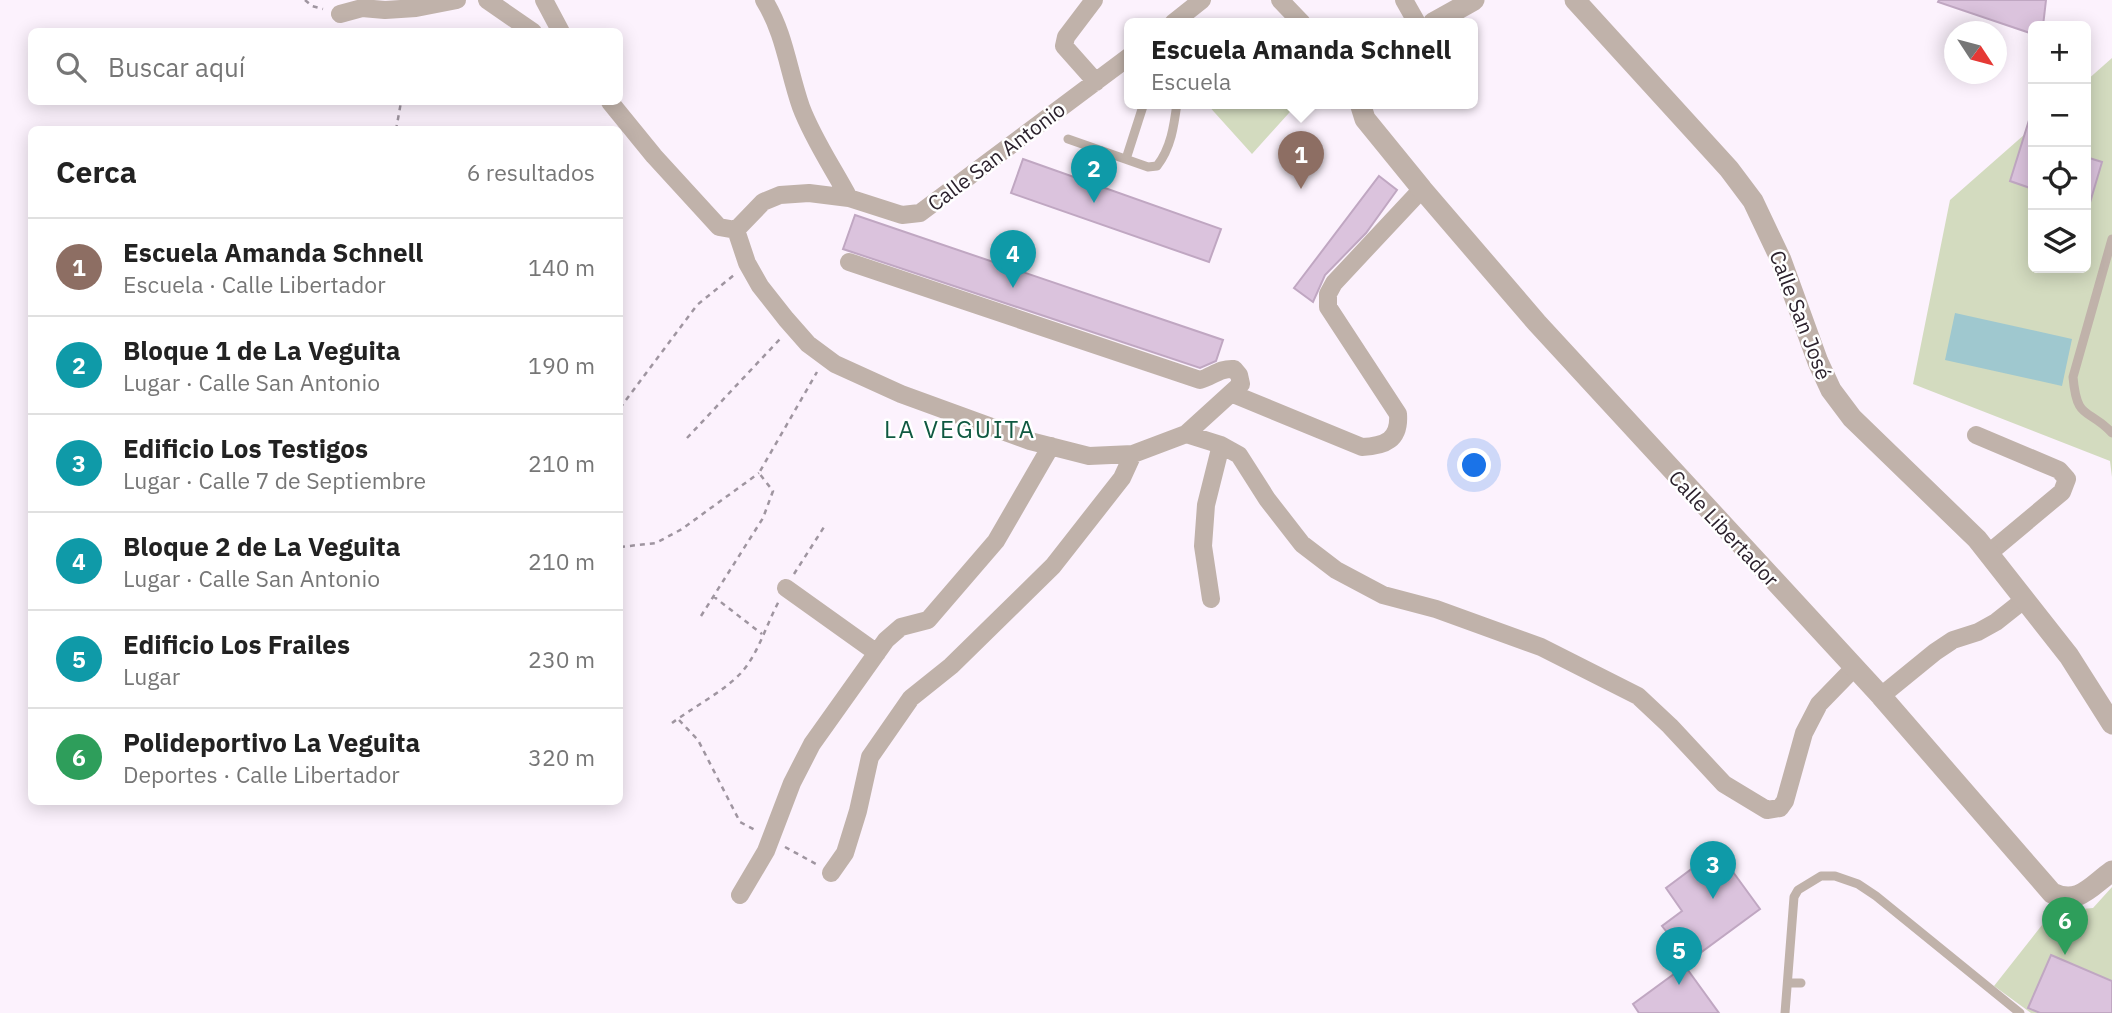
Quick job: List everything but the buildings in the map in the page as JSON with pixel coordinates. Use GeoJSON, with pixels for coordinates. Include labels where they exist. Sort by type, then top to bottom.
{"type":"FeatureCollection","features":[{"type":"Feature","properties":{"kind":"street"},"geometry":{"type":"LineString","coordinates":[[340,14],[362,8],[416,8],[457,0]]}},
{"type":"Feature","properties":{"kind":"street"},"geometry":{"type":"LineString","coordinates":[[487,0],[527,28]]}},
{"type":"Feature","properties":{"kind":"street"},"geometry":{"type":"LineString","coordinates":[[544,0],[559,28]]}},
{"type":"Feature","properties":{"kind":"street"},"geometry":{"type":"LineString","coordinates":[[764,0],[776,19],[784,41],[801,106],[812,133],[849,198]]}},
{"type":"Feature","properties":{"kind":"street"},"geometry":{"type":"LineString","coordinates":[[1094,0],[1066,37],[1064,46],[1096,82]]}},
{"type":"Feature","properties":{"kind":"street"},"geometry":{"type":"LineString","coordinates":[[1179,18],[1202,0]]}},
{"type":"Feature","properties":{"kind":"street"},"geometry":{"type":"LineString","coordinates":[[1280,0],[1297,18]]}},
{"type":"Feature","properties":{"kind":"street"},"geometry":{"type":"LineString","coordinates":[[1404,0],[1413,18]]}},
{"type":"Feature","properties":{"kind":"street"},"geometry":{"type":"LineString","coordinates":[[1442,18],[1474,0]]}},
{"type":"Feature","properties":{"kind":"street","name":"Calle San José"},"geometry":{"type":"LineString","coordinates":[[1575,0],[1729,169],[1753,201],[1782,260],[1818,362],[1831,390],[1852,418],[1944,505],[1989,553],[2069,656],[2112,724]]}},
{"type":"Feature","properties":{"kind":"street","name":"Calle San Antonio"},"geometry":{"type":"LineString","coordinates":[[736,230],[763,202],[780,195],[809,193],[849,198],[902,215],[920,213],[1124,60]]}},
{"type":"Feature","properties":{"kind":"street"},"geometry":{"type":"LineString","coordinates":[[612,105],[654,156],[719,227],[736,230],[747,263],[760,286],[808,344],[835,364],[901,394],[1051,446],[1089,456],[1133,454],[1186,434],[1241,384],[1234,369],[1223,369],[1200,380],[849,262]]}},
{"type":"Feature","properties":{"kind":"street","name":"Calle Libertador"},"geometry":{"type":"LineString","coordinates":[[1362,109],[1365,119],[1422,189],[1537,323],[1881,696],[2052,893],[2064,899],[2075,898],[2112,871]]}},
{"type":"Feature","properties":{"kind":"street"},"geometry":{"type":"LineString","coordinates":[[1233,394],[1362,447],[1378,446],[1390,440],[1399,426],[1398,414],[1328,307],[1328,294],[1334,283],[1422,189]]}},
{"type":"Feature","properties":{"kind":"street"},"geometry":{"type":"LineString","coordinates":[[1186,434],[1239,454],[1267,499],[1302,544],[1336,570],[1383,595],[1436,609],[1541,647],[1638,696],[1724,784],[1767,810],[1780,808],[1785,801],[1804,733],[1819,704],[1853,668]]}},
{"type":"Feature","properties":{"kind":"street"},"geometry":{"type":"LineString","coordinates":[[1976,435],[2059,470],[2067,479],[2062,492],[1989,553]]}},
{"type":"Feature","properties":{"kind":"street"},"geometry":{"type":"LineString","coordinates":[[1210,599],[1203,546],[1206,505],[1221,445]]}},
{"type":"Feature","properties":{"kind":"street"},"geometry":{"type":"LineString","coordinates":[[740,895],[771,838],[792,783],[812,744],[886,640],[901,627],[928,620],[996,541],[1051,446]]}},
{"type":"Feature","properties":{"kind":"street"},"geometry":{"type":"LineString","coordinates":[[831,873],[845,853],[870,757],[911,698],[951,666],[1053,566],[1122,478],[1133,454]]}},
{"type":"Feature","properties":{"kind":"street"},"geometry":{"type":"LineString","coordinates":[[786,588],[877,653]]}},
{"type":"Feature","properties":{"kind":"street"},"geometry":{"type":"LineString","coordinates":[[1881,696],[1944,646],[1996,622],[2025,599]]}},
{"type":"Feature","properties":{"kind":"lane"},"geometry":{"type":"LineString","coordinates":[[1126,159],[1141,109]]}},
{"type":"Feature","properties":{"kind":"lane"},"geometry":{"type":"LineString","coordinates":[[1068,139],[1148,167],[1157,166],[1164,156],[1174,127],[1176,109]]}},
{"type":"Feature","properties":{"kind":"lane"},"geometry":{"type":"LineString","coordinates":[[2112,239],[2073,377],[2075,400],[2086,415],[2106,426],[2112,433]]}},
{"type":"Feature","properties":{"kind":"lane"},"geometry":{"type":"LineString","coordinates":[[1785,1013],[1794,897],[1809,882],[1821,876],[1835,876],[1858,884],[1876,896],[2021,1013]]}},
{"type":"Feature","properties":{"kind":"lane"},"geometry":{"type":"LineString","coordinates":[[1788,983],[1801,983]]}},
{"type":"Feature","properties":{"kind":"path"},"geometry":{"type":"LineString","coordinates":[[305,0],[312,6],[340,14]]}},
{"type":"Feature","properties":{"kind":"path"},"geometry":{"type":"LineString","coordinates":[[397,126],[400,105]]}},
{"type":"Feature","properties":{"kind":"path"},"geometry":{"type":"LineString","coordinates":[[623,404],[697,305],[747,263]]}},
{"type":"Feature","properties":{"kind":"path"},"geometry":{"type":"LineString","coordinates":[[687,438],[792,326]]}},
{"type":"Feature","properties":{"kind":"path"},"geometry":{"type":"LineString","coordinates":[[623,547],[656,543],[682,529],[759,473],[826,357]]}},
{"type":"Feature","properties":{"kind":"path"},"geometry":{"type":"LineString","coordinates":[[701,616],[762,518],[773,491],[759,473]]}},
{"type":"Feature","properties":{"kind":"path"},"geometry":{"type":"LineString","coordinates":[[672,723],[739,676],[752,658],[786,588],[824,527]]}},
{"type":"Feature","properties":{"kind":"path"},"geometry":{"type":"LineString","coordinates":[[713,596],[762,634]]}},
{"type":"Feature","properties":{"kind":"path"},"geometry":{"type":"LineString","coordinates":[[678,719],[698,740],[740,822],[831,873]]}},
{"type":"Feature","properties":{"kind":"green space"},"geometry":{"type":"Polygon","coordinates":[[[2112,58],[2112,477],[2110,461],[1913,384],[1950,200],[2028,131],[2028,273],[2091,273],[2091,77],[2112,58]]]}},
{"type":"Feature","properties":{"kind":"green space"},"geometry":{"type":"Polygon","coordinates":[[[1211,109],[1293,109],[1252,154],[1211,109]]]}},
{"type":"Feature","properties":{"kind":"green space"},"geometry":{"type":"Polygon","coordinates":[[[2112,887],[2112,1013],[2031,1013],[1994,986],[2042,925],[2059,911],[2093,908],[2112,887]]]}},
{"type":"Feature","properties":{"kind":"water"},"geometry":{"type":"Polygon","coordinates":[[[1955,313],[2072,339],[2062,386],[1945,360],[1955,313]]]}},
{"type":"Feature","properties":{"kind":"place","name":"Escuela Amanda Schnell"},"geometry":{"type":"Point","coordinates":[1301,189]}},
{"type":"Feature","properties":{"kind":"place","name":"Bloque 1 de La Veguita"},"geometry":{"type":"Point","coordinates":[1094,203]}},
{"type":"Feature","properties":{"kind":"place","name":"Bloque 2 de La Veguita"},"geometry":{"type":"Point","coordinates":[1013,288]}},
{"type":"Feature","properties":{"kind":"place","name":"Edificio Los Testigos"},"geometry":{"type":"Point","coordinates":[1713,899]}},
{"type":"Feature","properties":{"kind":"place","name":"Polideportivo La Veguita"},"geometry":{"type":"Point","coordinates":[2065,955]}},
{"type":"Feature","properties":{"kind":"place","name":"Edificio Los Frailes"},"geometry":{"type":"Point","coordinates":[1679,985]}},
{"type":"Feature","properties":{"kind":"district","name":"LA VEGUITA"},"geometry":{"type":"Point","coordinates":[960,429]}}]}
